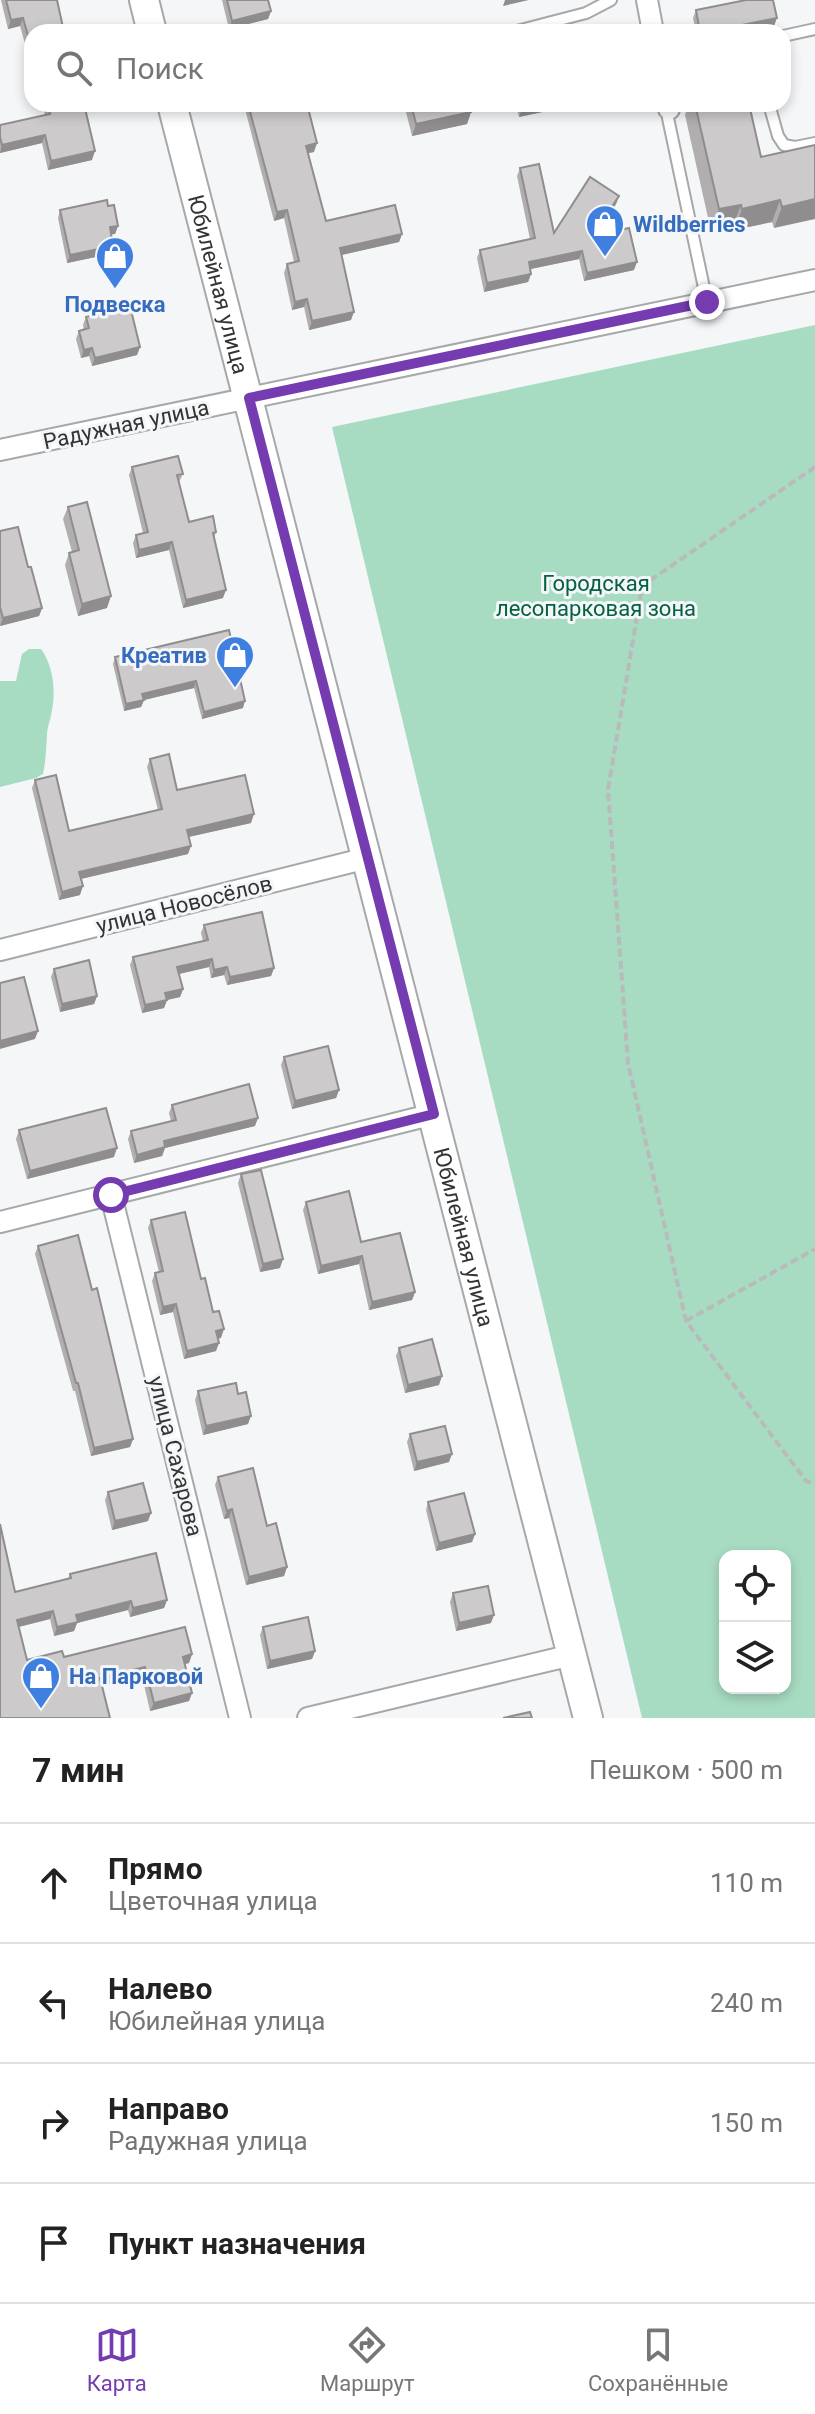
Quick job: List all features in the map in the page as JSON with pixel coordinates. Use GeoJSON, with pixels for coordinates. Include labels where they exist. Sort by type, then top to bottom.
{"type":"FeatureCollection","features":[{"type":"Feature","properties":{"kind":"street"},"geometry":{"type":"LineString","coordinates":[[144,0],[150,24]]}},
{"type":"Feature","properties":{"kind":"street"},"geometry":{"type":"LineString","coordinates":[[647,0],[652,24]]}},
{"type":"Feature","properties":{"kind":"street","name":"Юбилейная улица"},"geometry":{"type":"LineString","coordinates":[[174,112],[588,1718]]}},
{"type":"Feature","properties":{"kind":"street","name":"Радужная улица"},"geometry":{"type":"LineString","coordinates":[[0,450],[815,280]]}},
{"type":"Feature","properties":{"kind":"street","name":"улица Новосёлов"},"geometry":{"type":"LineString","coordinates":[[0,950],[367,858]]}},
{"type":"Feature","properties":{"kind":"street"},"geometry":{"type":"LineString","coordinates":[[0,1222],[434,1114]]}},
{"type":"Feature","properties":{"kind":"street","name":"улица Сахарова"},"geometry":{"type":"LineString","coordinates":[[111,1195],[240,1718]]}},
{"type":"Feature","properties":{"kind":"street"},"geometry":{"type":"LineString","coordinates":[[308,1718],[572,1655]]}},
{"type":"Feature","properties":{"kind":"lane"},"geometry":{"type":"LineString","coordinates":[[544,24],[586,13],[611,0]]}},
{"type":"Feature","properties":{"kind":"lane"},"geometry":{"type":"LineString","coordinates":[[791,34],[815,29]]}},
{"type":"Feature","properties":{"kind":"lane"},"geometry":{"type":"LineString","coordinates":[[670,112],[668,118],[707,302]]}},
{"type":"Feature","properties":{"kind":"lane"},"geometry":{"type":"LineString","coordinates":[[771,112],[784,145],[795,147],[815,143]]}},
{"type":"Feature","properties":{"kind":"path"},"geometry":{"type":"LineString","coordinates":[[815,467],[642,586],[608,790],[628,1063],[686,1321],[806,1481],[815,1484]]}},
{"type":"Feature","properties":{"kind":"path"},"geometry":{"type":"LineString","coordinates":[[686,1321],[815,1249]]}},
{"type":"Feature","properties":{"kind":"green space","name":"Городская лесопарковая зона"},"geometry":{"type":"Polygon","coordinates":[[[815,325],[815,1718],[642,1718],[332,427],[815,325]]]}},
{"type":"Feature","properties":{"kind":"green space"},"geometry":{"type":"Polygon","coordinates":[[[29,649],[41,649],[51,670],[53,686],[43,774],[0,787],[0,681],[16,681],[22,654],[29,649]]]}},
{"type":"Feature","properties":{"kind":"building"},"geometry":{"type":"Polygon","coordinates":[[[6,0],[57,0],[62,24],[25,24],[23,18],[11,20],[6,0]]]}},
{"type":"Feature","properties":{"kind":"building"},"geometry":{"type":"Polygon","coordinates":[[[227,0],[268,0],[271,11],[232,21],[227,0]]]}},
{"type":"Feature","properties":{"kind":"building"},"geometry":{"type":"Polygon","coordinates":[[[746,0],[773,0],[777,18],[747,24],[699,24],[696,10],[746,0]]]}},
{"type":"Feature","properties":{"kind":"building"},"geometry":{"type":"Polygon","coordinates":[[[86,112],[95,151],[51,161],[45,135],[2,145],[0,125],[50,114],[86,112]]]}},
{"type":"Feature","properties":{"kind":"building"},"geometry":{"type":"Polygon","coordinates":[[[250,112],[309,112],[317,143],[306,146],[326,221],[395,205],[402,234],[340,248],[354,312],[312,321],[307,299],[295,302],[287,264],[299,261],[287,210],[277,212],[250,112]]]}},
{"type":"Feature","properties":{"kind":"building"},"geometry":{"type":"Polygon","coordinates":[[[413,112],[471,112],[416,124],[413,112]]]}},
{"type":"Feature","properties":{"kind":"building"},"geometry":{"type":"Polygon","coordinates":[[[697,112],[751,112],[761,157],[815,145],[815,199],[782,207],[780,200],[742,209],[741,205],[719,209],[697,112]]]}},
{"type":"Feature","properties":{"kind":"building"},"geometry":{"type":"Polygon","coordinates":[[[539,164],[554,233],[590,177],[619,196],[592,236],[629,228],[637,262],[587,273],[582,251],[529,262],[531,274],[487,283],[480,250],[535,238],[520,168],[539,164]]]}},
{"type":"Feature","properties":{"kind":"building"},"geometry":{"type":"Polygon","coordinates":[[[107,200],[108,206],[114,205],[118,226],[110,227],[113,246],[70,255],[60,210],[107,200]]]}},
{"type":"Feature","properties":{"kind":"building"},"geometry":{"type":"Polygon","coordinates":[[[130,306],[140,347],[95,358],[92,348],[84,350],[79,331],[89,328],[86,317],[130,306]]]}},
{"type":"Feature","properties":{"kind":"building"},"geometry":{"type":"Polygon","coordinates":[[[178,456],[183,474],[177,475],[189,522],[213,516],[216,532],[213,533],[226,590],[186,600],[172,542],[139,550],[136,535],[148,532],[132,467],[178,456]]]}},
{"type":"Feature","properties":{"kind":"building"},"geometry":{"type":"Polygon","coordinates":[[[87,502],[111,596],[82,604],[69,553],[79,550],[68,507],[87,502]]]}},
{"type":"Feature","properties":{"kind":"building"},"geometry":{"type":"Polygon","coordinates":[[[18,527],[42,608],[3,618],[0,607],[0,531],[18,527]]]}},
{"type":"Feature","properties":{"kind":"building"},"geometry":{"type":"Polygon","coordinates":[[[229,630],[245,701],[204,712],[196,681],[142,694],[144,700],[126,704],[115,657],[229,630]]]}},
{"type":"Feature","properties":{"kind":"building"},"geometry":{"type":"Polygon","coordinates":[[[169,754],[177,790],[245,775],[254,814],[187,830],[191,846],[79,872],[83,886],[62,892],[35,780],[56,775],[69,831],[162,809],[150,759],[169,754]]]}},
{"type":"Feature","properties":{"kind":"building"},"geometry":{"type":"Polygon","coordinates":[[[262,912],[274,968],[230,977],[227,967],[214,970],[212,959],[177,967],[183,989],[165,993],[167,1000],[145,1005],[133,957],[208,940],[204,925],[262,912]]]}},
{"type":"Feature","properties":{"kind":"building"},"geometry":{"type":"Polygon","coordinates":[[[89,960],[97,996],[62,1004],[54,969],[89,960]]]}},
{"type":"Feature","properties":{"kind":"building"},"geometry":{"type":"Polygon","coordinates":[[[24,977],[38,1031],[0,1041],[0,983],[24,977]]]}},
{"type":"Feature","properties":{"kind":"building"},"geometry":{"type":"Polygon","coordinates":[[[328,1046],[339,1090],[295,1101],[284,1057],[328,1046]]]}},
{"type":"Feature","properties":{"kind":"building"},"geometry":{"type":"Polygon","coordinates":[[[249,1084],[258,1118],[164,1141],[165,1147],[137,1155],[131,1131],[176,1120],[172,1105],[249,1084]]]}},
{"type":"Feature","properties":{"kind":"building"},"geometry":{"type":"Polygon","coordinates":[[[106,1108],[117,1148],[30,1171],[19,1130],[106,1108]]]}},
{"type":"Feature","properties":{"kind":"building"},"geometry":{"type":"Polygon","coordinates":[[[261,1170],[283,1259],[263,1264],[241,1174],[261,1170]]]}},
{"type":"Feature","properties":{"kind":"building"},"geometry":{"type":"Polygon","coordinates":[[[349,1191],[361,1242],[400,1233],[415,1292],[372,1302],[362,1256],[321,1266],[306,1202],[349,1191]]]}},
{"type":"Feature","properties":{"kind":"building"},"geometry":{"type":"Polygon","coordinates":[[[185,1212],[201,1279],[205,1278],[213,1312],[219,1311],[224,1329],[216,1331],[219,1343],[187,1351],[176,1304],[163,1307],[155,1273],[163,1271],[151,1220],[185,1212]]]}},
{"type":"Feature","properties":{"kind":"building"},"geometry":{"type":"Polygon","coordinates":[[[78,1235],[92,1290],[97,1288],[133,1439],[94,1448],[38,1246],[78,1235]]]}},
{"type":"Feature","properties":{"kind":"building"},"geometry":{"type":"Polygon","coordinates":[[[432,1339],[442,1376],[408,1385],[399,1348],[432,1339]]]}},
{"type":"Feature","properties":{"kind":"building"},"geometry":{"type":"Polygon","coordinates":[[[236,1383],[238,1394],[246,1392],[251,1416],[206,1426],[198,1391],[236,1383]]]}},
{"type":"Feature","properties":{"kind":"building"},"geometry":{"type":"Polygon","coordinates":[[[445,1426],[452,1454],[417,1462],[410,1434],[445,1426]]]}},
{"type":"Feature","properties":{"kind":"building"},"geometry":{"type":"Polygon","coordinates":[[[253,1468],[267,1526],[276,1523],[287,1567],[249,1577],[232,1509],[227,1511],[218,1477],[253,1468]]]}},
{"type":"Feature","properties":{"kind":"building"},"geometry":{"type":"Polygon","coordinates":[[[143,1483],[151,1513],[115,1521],[108,1492],[143,1483]]]}},
{"type":"Feature","properties":{"kind":"building"},"geometry":{"type":"Polygon","coordinates":[[[464,1493],[475,1534],[439,1543],[428,1502],[464,1493]]]}},
{"type":"Feature","properties":{"kind":"building"},"geometry":{"type":"Polygon","coordinates":[[[0,1524],[15,1592],[71,1578],[70,1574],[156,1553],[167,1600],[133,1608],[131,1601],[76,1615],[78,1622],[57,1627],[53,1611],[17,1620],[27,1660],[62,1651],[64,1657],[185,1627],[192,1654],[183,1657],[192,1693],[154,1703],[145,1667],[100,1678],[110,1718],[0,1718],[0,1524]]]}},
{"type":"Feature","properties":{"kind":"building"},"geometry":{"type":"Polygon","coordinates":[[[488,1586],[494,1615],[459,1623],[453,1593],[488,1586]]]}},
{"type":"Feature","properties":{"kind":"building"},"geometry":{"type":"Polygon","coordinates":[[[308,1617],[315,1651],[270,1661],[263,1627],[308,1617]]]}},
{"type":"Feature","properties":{"kind":"building"},"geometry":{"type":"Polygon","coordinates":[[[530,1712],[532,1718],[503,1718],[530,1712]]]}},
{"type":"Feature","properties":{"kind":"place","name":"Wildberries"},"geometry":{"type":"Point","coordinates":[605,258]}},
{"type":"Feature","properties":{"kind":"place","name":"Подвеска"},"geometry":{"type":"Point","coordinates":[115,290]}},
{"type":"Feature","properties":{"kind":"place","name":"Креатив"},"geometry":{"type":"Point","coordinates":[235,689]}},
{"type":"Feature","properties":{"kind":"place","name":"На Парковой"},"geometry":{"type":"Point","coordinates":[41,1710]}},
{"type":"Feature","properties":{"kind":"route"},"geometry":{"type":"LineString","coordinates":[[111,1195],[434,1114],[249,398],[707,302]]}}]}
